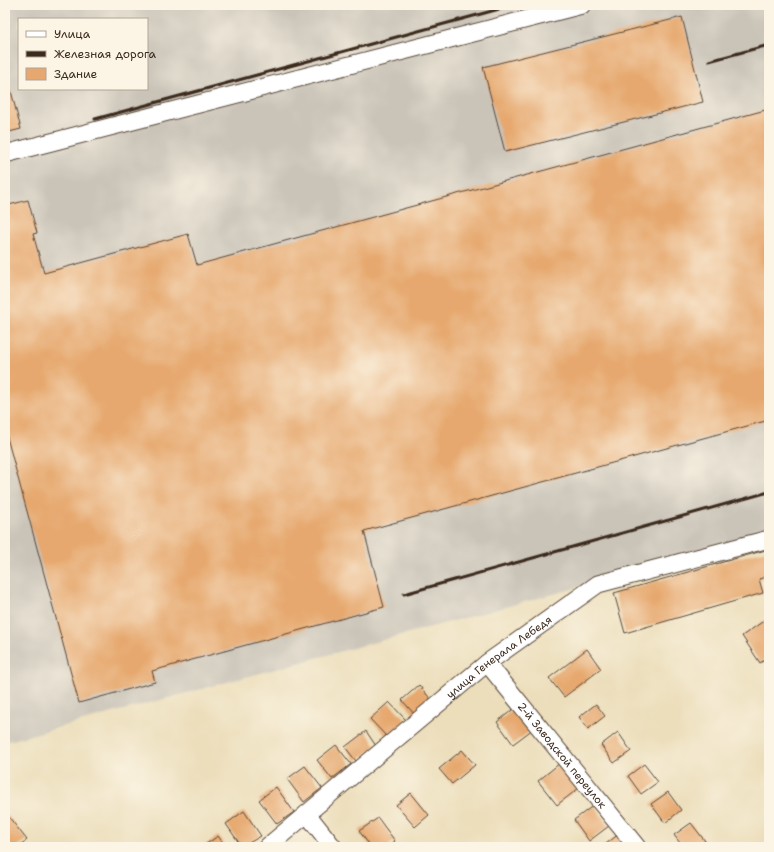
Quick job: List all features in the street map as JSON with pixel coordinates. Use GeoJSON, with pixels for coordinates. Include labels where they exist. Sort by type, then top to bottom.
{"type":"FeatureCollection","features":[{"type":"Feature","properties":{"kind":"street"},"geometry":{"type":"LineString","coordinates":[[5,154],[582,5]]}},
{"type":"Feature","properties":{"kind":"street","name":"улица Генерала Лебедя"},"geometry":{"type":"LineString","coordinates":[[267,847],[487,663],[598,584],[769,539]]}},
{"type":"Feature","properties":{"kind":"street","name":"2-й Заводской переулок"},"geometry":{"type":"LineString","coordinates":[[487,663],[637,847]]}},
{"type":"Feature","properties":{"kind":"street"},"geometry":{"type":"LineString","coordinates":[[307,814],[333,847]]}},
{"type":"Feature","properties":{"kind":"shaded area"},"geometry":{"type":"Polygon","coordinates":[[[5,5],[769,5],[769,536],[5,742],[5,5]]]}},
{"type":"Feature","properties":{"kind":"building"},"geometry":{"type":"Polygon","coordinates":[[[682,17],[703,102],[505,152],[483,67],[682,17]]]}},
{"type":"Feature","properties":{"kind":"building"},"geometry":{"type":"Polygon","coordinates":[[[11,91],[21,129],[5,133],[5,93],[11,91]]]}},
{"type":"Feature","properties":{"kind":"building"},"geometry":{"type":"Polygon","coordinates":[[[769,109],[769,420],[364,531],[384,607],[152,671],[155,682],[79,703],[5,430],[5,206],[28,200],[37,233],[33,234],[44,273],[188,234],[197,265],[769,109]]]}},
{"type":"Feature","properties":{"kind":"building"},"geometry":{"type":"Polygon","coordinates":[[[769,549],[769,576],[759,579],[763,593],[625,633],[614,593],[769,549]]]}},
{"type":"Feature","properties":{"kind":"building"},"geometry":{"type":"Polygon","coordinates":[[[765,620],[769,626],[769,657],[760,663],[742,636],[765,620]]]}},
{"type":"Feature","properties":{"kind":"building"},"geometry":{"type":"Polygon","coordinates":[[[587,649],[601,669],[564,697],[549,678],[587,649]]]}},
{"type":"Feature","properties":{"kind":"building"},"geometry":{"type":"Polygon","coordinates":[[[419,685],[432,701],[415,715],[402,700],[419,685]]]}},
{"type":"Feature","properties":{"kind":"building"},"geometry":{"type":"Polygon","coordinates":[[[389,702],[406,720],[387,737],[370,719],[389,702]]]}},
{"type":"Feature","properties":{"kind":"building"},"geometry":{"type":"Polygon","coordinates":[[[596,704],[605,716],[588,729],[579,717],[596,704]]]}},
{"type":"Feature","properties":{"kind":"building"},"geometry":{"type":"Polygon","coordinates":[[[516,707],[533,729],[513,744],[497,722],[516,707]]]}},
{"type":"Feature","properties":{"kind":"building"},"geometry":{"type":"Polygon","coordinates":[[[366,731],[376,746],[356,761],[345,747],[366,731]]]}},
{"type":"Feature","properties":{"kind":"building"},"geometry":{"type":"Polygon","coordinates":[[[618,732],[631,751],[614,763],[601,745],[618,732]]]}},
{"type":"Feature","properties":{"kind":"building"},"geometry":{"type":"Polygon","coordinates":[[[336,745],[351,764],[332,779],[317,760],[336,745]]]}},
{"type":"Feature","properties":{"kind":"building"},"geometry":{"type":"Polygon","coordinates":[[[462,750],[475,765],[452,784],[439,769],[462,750]]]}},
{"type":"Feature","properties":{"kind":"building"},"geometry":{"type":"Polygon","coordinates":[[[560,763],[579,788],[557,805],[538,781],[560,763]]]}},
{"type":"Feature","properties":{"kind":"building"},"geometry":{"type":"Polygon","coordinates":[[[644,764],[658,782],[641,794],[628,776],[644,764]]]}},
{"type":"Feature","properties":{"kind":"building"},"geometry":{"type":"Polygon","coordinates":[[[305,766],[322,788],[304,802],[287,779],[305,766]]]}},
{"type":"Feature","properties":{"kind":"building"},"geometry":{"type":"Polygon","coordinates":[[[276,787],[294,812],[277,824],[259,800],[276,787]]]}},
{"type":"Feature","properties":{"kind":"building"},"geometry":{"type":"Polygon","coordinates":[[[668,792],[681,810],[665,823],[651,804],[668,792]]]}},
{"type":"Feature","properties":{"kind":"building"},"geometry":{"type":"Polygon","coordinates":[[[411,793],[429,815],[415,827],[396,805],[411,793]]]}},
{"type":"Feature","properties":{"kind":"building"},"geometry":{"type":"Polygon","coordinates":[[[594,805],[609,826],[589,841],[574,820],[594,805]]]}},
{"type":"Feature","properties":{"kind":"building"},"geometry":{"type":"Polygon","coordinates":[[[244,811],[261,836],[242,847],[226,824],[244,811]]]}},
{"type":"Feature","properties":{"kind":"building"},"geometry":{"type":"Polygon","coordinates":[[[5,812],[27,840],[17,847],[5,847],[5,812]]]}},
{"type":"Feature","properties":{"kind":"building"},"geometry":{"type":"Polygon","coordinates":[[[378,818],[395,841],[387,847],[371,847],[359,831],[378,818]]]}},
{"type":"Feature","properties":{"kind":"building"},"geometry":{"type":"Polygon","coordinates":[[[691,823],[705,841],[697,847],[683,847],[674,835],[691,823]]]}},
{"type":"Feature","properties":{"kind":"building"},"geometry":{"type":"Polygon","coordinates":[[[619,834],[629,847],[602,847],[619,834]]]}},
{"type":"Feature","properties":{"kind":"building"},"geometry":{"type":"Polygon","coordinates":[[[218,836],[226,847],[202,847],[218,836]]]}},
{"type":"Feature","properties":{"kind":"railway"},"geometry":{"type":"LineString","coordinates":[[95,119],[514,5]]}},
{"type":"Feature","properties":{"kind":"railway"},"geometry":{"type":"LineString","coordinates":[[709,61],[769,45]]}},
{"type":"Feature","properties":{"kind":"railway"},"geometry":{"type":"LineString","coordinates":[[404,594],[769,492]]}}]}
